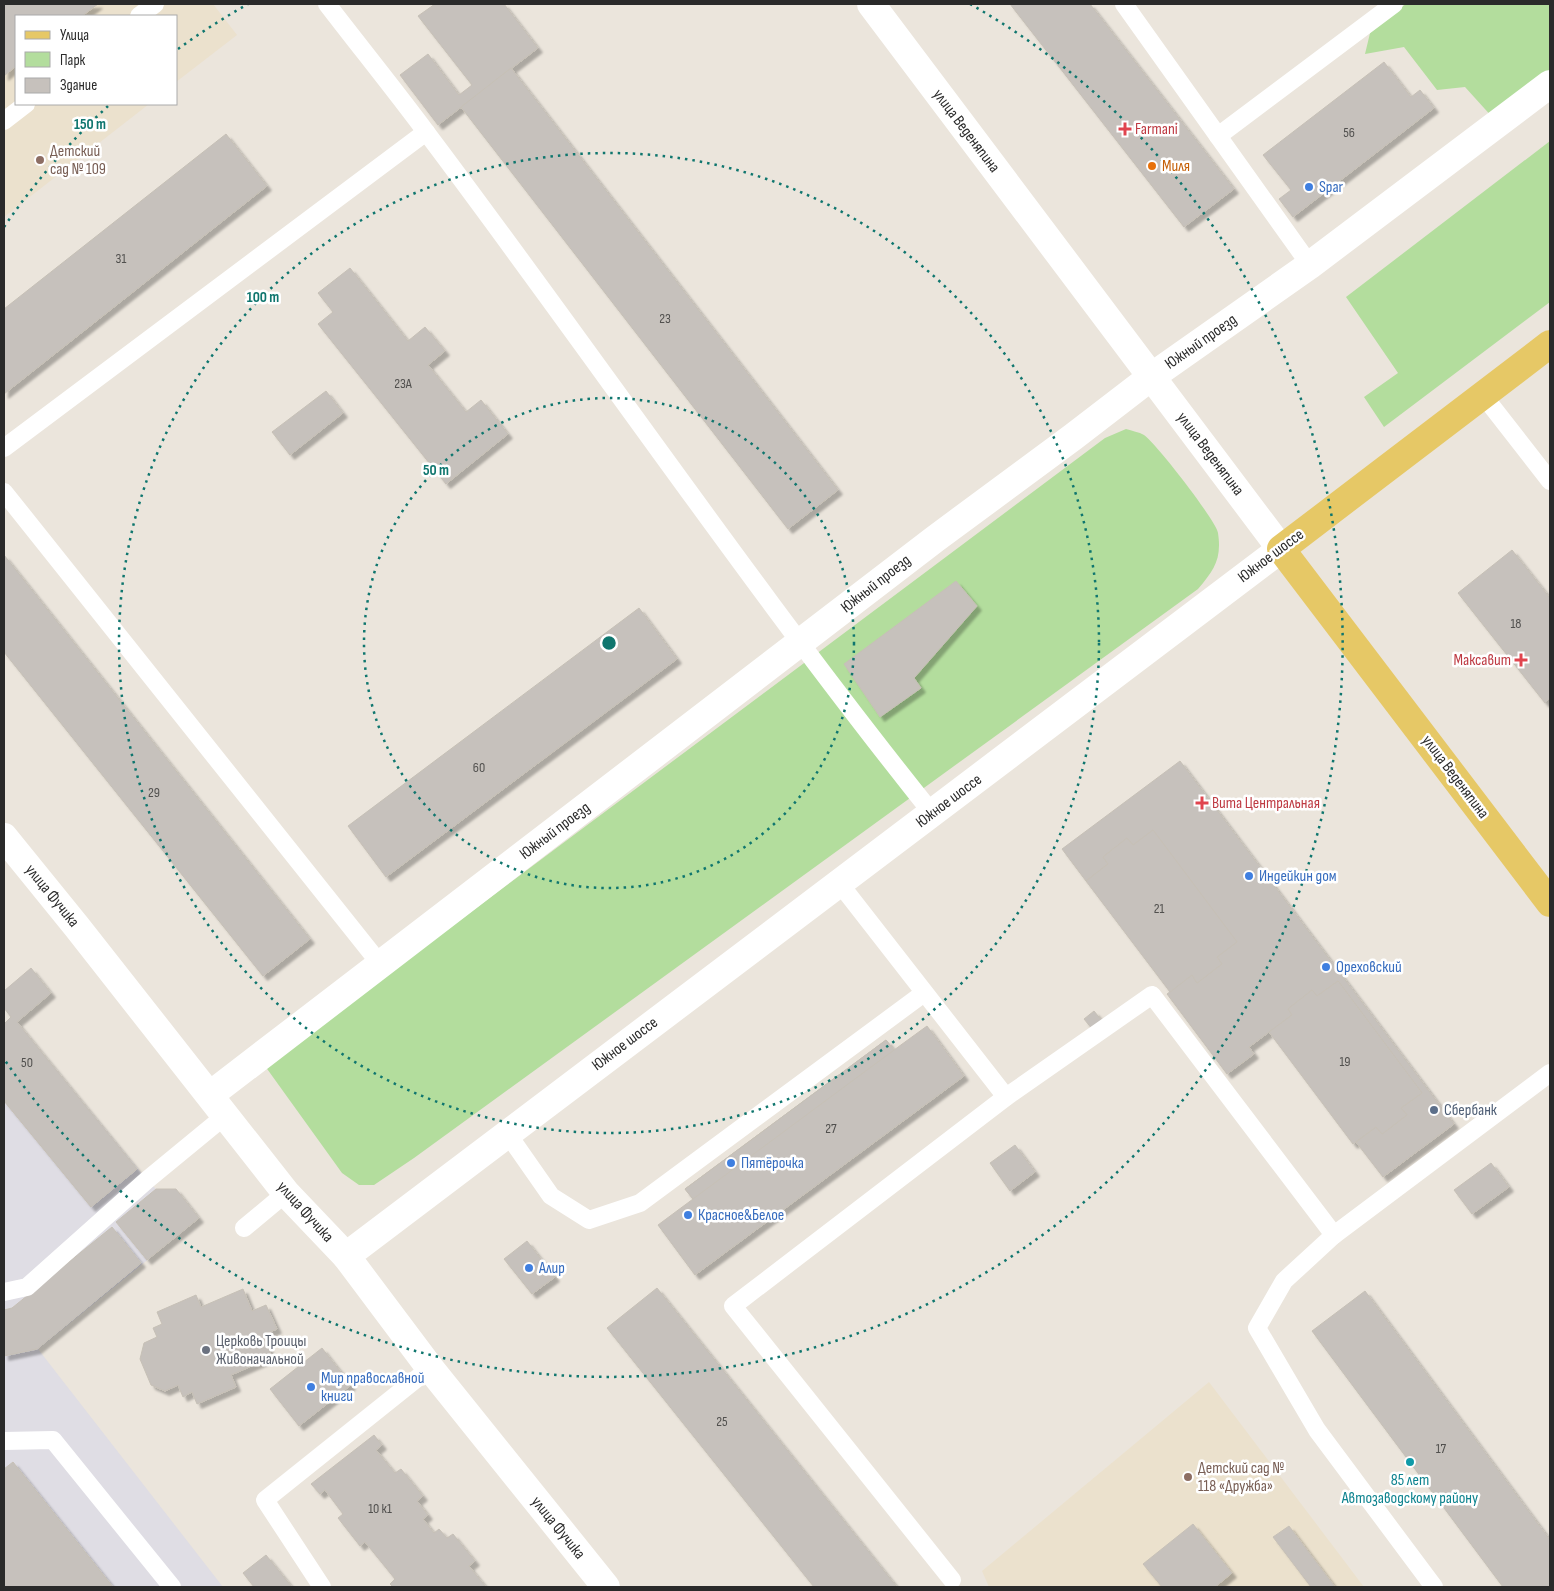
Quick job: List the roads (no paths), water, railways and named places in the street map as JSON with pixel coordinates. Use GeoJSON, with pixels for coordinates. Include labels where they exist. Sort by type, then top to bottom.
{"type":"FeatureCollection","features":[{"type":"Feature","properties":{"kind":"main road","name":"Южное шоссе"},"geometry":{"type":"LineString","coordinates":[[1281,549],[1550,344]]}},
{"type":"Feature","properties":{"kind":"main road","name":"улица Веденяпина"},"geometry":{"type":"LineString","coordinates":[[1281,549],[1550,903]]}},
{"type":"Feature","properties":{"kind":"street","name":"улица Веденяпина"},"geometry":{"type":"LineString","coordinates":[[871,4],[1151,377],[1228,476],[1281,549]]}},
{"type":"Feature","properties":{"kind":"street","name":"Южный проезд"},"geometry":{"type":"LineString","coordinates":[[218,1105],[381,965],[935,539],[1151,377],[1310,265],[1550,84]]}},
{"type":"Feature","properties":{"kind":"street","name":"Южное шоссе"},"geometry":{"type":"LineString","coordinates":[[346,1256],[1281,549]]}},
{"type":"Feature","properties":{"kind":"street","name":"улица Фучика"},"geometry":{"type":"LineString","coordinates":[[4,837],[286,1193],[346,1256],[430,1368],[606,1587]]}},
{"type":"Feature","properties":{"kind":"lane"},"geometry":{"type":"LineString","coordinates":[[140,15],[155,4]]}},
{"type":"Feature","properties":{"kind":"lane"},"geometry":{"type":"LineString","coordinates":[[328,4],[426,132],[800,644],[932,813]]}},
{"type":"Feature","properties":{"kind":"lane"},"geometry":{"type":"LineString","coordinates":[[1124,4],[1310,265]]}},
{"type":"Feature","properties":{"kind":"lane"},"geometry":{"type":"LineString","coordinates":[[1218,136],[1394,4]]}},
{"type":"Feature","properties":{"kind":"lane"},"geometry":{"type":"LineString","coordinates":[[4,121],[25,105]]}},
{"type":"Feature","properties":{"kind":"lane"},"geometry":{"type":"LineString","coordinates":[[4,448],[426,132]]}},
{"type":"Feature","properties":{"kind":"lane"},"geometry":{"type":"LineString","coordinates":[[1483,395],[1550,481]]}},
{"type":"Feature","properties":{"kind":"lane"},"geometry":{"type":"LineString","coordinates":[[4,492],[381,965]]}},
{"type":"Feature","properties":{"kind":"lane"},"geometry":{"type":"LineString","coordinates":[[840,884],[1006,1097]]}},
{"type":"Feature","properties":{"kind":"lane"},"geometry":{"type":"LineString","coordinates":[[507,1133],[551,1196],[589,1220],[640,1203],[924,993]]}},
{"type":"Feature","properties":{"kind":"lane"},"geometry":{"type":"LineString","coordinates":[[952,1580],[733,1306],[1006,1097],[1152,994],[1334,1235]]}},
{"type":"Feature","properties":{"kind":"lane"},"geometry":{"type":"LineString","coordinates":[[1434,1587],[1317,1430],[1257,1328],[1284,1281],[1334,1235],[1550,1073]]}},
{"type":"Feature","properties":{"kind":"lane"},"geometry":{"type":"LineString","coordinates":[[4,1292],[27,1287],[147,1180],[218,1105]]}},
{"type":"Feature","properties":{"kind":"lane"},"geometry":{"type":"LineString","coordinates":[[244,1228],[286,1193]]}},
{"type":"Feature","properties":{"kind":"lane"},"geometry":{"type":"LineString","coordinates":[[322,1587],[265,1500],[430,1368]]}},
{"type":"Feature","properties":{"kind":"lane"},"geometry":{"type":"LineString","coordinates":[[4,1441],[53,1440],[172,1587]]}},
{"type":"Feature","properties":{"kind":"place","name":"Farmani"},"geometry":{"type":"Point","coordinates":[1125,129]}},
{"type":"Feature","properties":{"kind":"place","name":"Детский сад № 109"},"geometry":{"type":"Point","coordinates":[40,160]}},
{"type":"Feature","properties":{"kind":"place","name":"Миля"},"geometry":{"type":"Point","coordinates":[1152,166]}},
{"type":"Feature","properties":{"kind":"place","name":"Spar"},"geometry":{"type":"Point","coordinates":[1309,187]}},
{"type":"Feature","properties":{"kind":"place","name":"Максавит"},"geometry":{"type":"Point","coordinates":[1521,660]}},
{"type":"Feature","properties":{"kind":"place","name":"Вита Центральная"},"geometry":{"type":"Point","coordinates":[1202,803]}},
{"type":"Feature","properties":{"kind":"place","name":"Индейкин дом"},"geometry":{"type":"Point","coordinates":[1249,876]}},
{"type":"Feature","properties":{"kind":"place","name":"Ореховский"},"geometry":{"type":"Point","coordinates":[1326,967]}},
{"type":"Feature","properties":{"kind":"place","name":"Сбербанк"},"geometry":{"type":"Point","coordinates":[1434,1110]}},
{"type":"Feature","properties":{"kind":"place","name":"Пятёрочка"},"geometry":{"type":"Point","coordinates":[731,1163]}},
{"type":"Feature","properties":{"kind":"place","name":"Красное&Белое"},"geometry":{"type":"Point","coordinates":[688,1215]}},
{"type":"Feature","properties":{"kind":"place","name":"Алир"},"geometry":{"type":"Point","coordinates":[529,1268]}},
{"type":"Feature","properties":{"kind":"place","name":"Церковь Троицы Живоначальной"},"geometry":{"type":"Point","coordinates":[206,1350]}},
{"type":"Feature","properties":{"kind":"place","name":"Мир православной книги"},"geometry":{"type":"Point","coordinates":[311,1387]}},
{"type":"Feature","properties":{"kind":"place","name":"85 лет Автозаводскому району"},"geometry":{"type":"Point","coordinates":[1410,1462]}},
{"type":"Feature","properties":{"kind":"place","name":"Детский сад № 118 «Дружба»"},"geometry":{"type":"Point","coordinates":[1188,1477]}}]}
